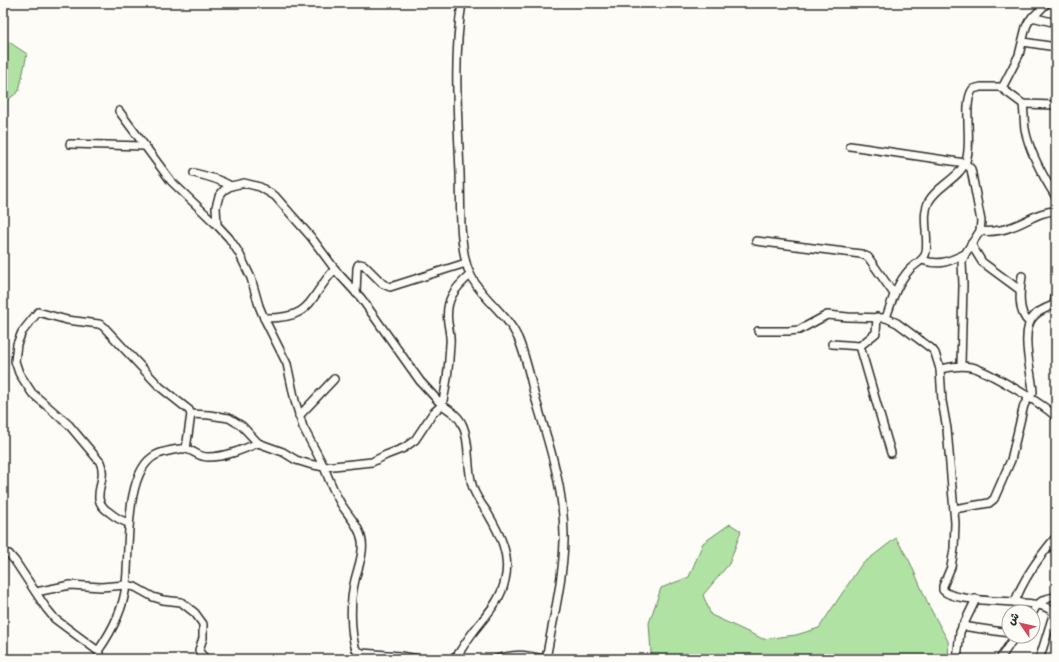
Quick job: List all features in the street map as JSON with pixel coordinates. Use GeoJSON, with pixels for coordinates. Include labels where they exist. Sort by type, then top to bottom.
{"type":"FeatureCollection","features":[{"type":"Feature","properties":{"kind":"street"},"geometry":{"type":"LineString","coordinates":[[462,3],[458,33],[457,83],[461,224],[466,263],[470,275],[480,291],[508,322],[517,335],[522,347],[556,469],[563,514],[564,542],[560,580],[544,659],[516,655],[496,659]]}},
{"type":"Feature","properties":{"kind":"street"},"geometry":{"type":"LineString","coordinates":[[1002,88],[1019,55],[1026,28],[1032,17],[1047,3]]}},
{"type":"Feature","properties":{"kind":"street"},"geometry":{"type":"LineString","coordinates":[[1032,17],[1056,23]]}},
{"type":"Feature","properties":{"kind":"street"},"geometry":{"type":"LineString","coordinates":[[1023,42],[1056,47]]}},
{"type":"Feature","properties":{"kind":"street"},"geometry":{"type":"LineString","coordinates":[[886,318],[894,294],[902,279],[911,268],[922,260],[927,251],[926,216],[928,203],[935,193],[958,174],[965,163],[968,144],[969,99],[971,92],[975,88],[1000,87],[1023,104],[1056,105]]}},
{"type":"Feature","properties":{"kind":"street"},"geometry":{"type":"LineString","coordinates":[[1023,104],[1025,129],[1028,138],[1039,166],[1056,197]]}},
{"type":"Feature","properties":{"kind":"street"},"geometry":{"type":"LineString","coordinates":[[118,111],[171,181],[229,238],[247,267],[264,318],[287,364],[299,416],[324,467],[333,490],[357,528],[362,541],[361,555],[352,597],[354,639],[358,656],[419,659]]}},
{"type":"Feature","properties":{"kind":"street"},"geometry":{"type":"LineString","coordinates":[[70,144],[144,146]]}},
{"type":"Feature","properties":{"kind":"street"},"geometry":{"type":"LineString","coordinates":[[850,146],[965,163],[971,169],[981,221],[980,232],[971,244],[962,262],[963,285],[961,365]]}},
{"type":"Feature","properties":{"kind":"street"},"geometry":{"type":"LineString","coordinates":[[194,173],[209,176],[223,181],[231,186]]}},
{"type":"Feature","properties":{"kind":"street"},"geometry":{"type":"LineString","coordinates":[[217,225],[216,207],[219,196],[224,190],[231,186],[244,183],[260,187],[275,196],[311,237],[335,269],[356,293],[420,381],[442,405],[455,413],[464,427],[469,471],[474,489],[503,542],[507,565],[506,579],[500,596],[455,659]]}},
{"type":"Feature","properties":{"kind":"street"},"geometry":{"type":"LineString","coordinates":[[980,232],[990,232],[1012,227],[1041,213],[1056,211]]}},
{"type":"Feature","properties":{"kind":"street"},"geometry":{"type":"LineString","coordinates":[[756,241],[861,254],[868,257],[894,294]]}},
{"type":"Feature","properties":{"kind":"street"},"geometry":{"type":"LineString","coordinates":[[971,244],[982,262],[1020,290]]}},
{"type":"Feature","properties":{"kind":"street"},"geometry":{"type":"LineString","coordinates":[[922,260],[932,263],[949,262],[965,254]]}},
{"type":"Feature","properties":{"kind":"street"},"geometry":{"type":"LineString","coordinates":[[356,293],[358,265],[360,264],[364,265],[382,284],[390,287],[466,263]]}},
{"type":"Feature","properties":{"kind":"street"},"geometry":{"type":"LineString","coordinates":[[264,318],[287,317],[305,309],[335,269]]}},
{"type":"Feature","properties":{"kind":"street"},"geometry":{"type":"LineString","coordinates":[[191,414],[209,414],[229,418],[238,424],[258,443],[283,452],[296,460],[324,467],[372,462],[404,448],[415,440],[433,413],[442,405],[446,387],[450,343],[447,321],[448,304],[456,288],[470,275]]}},
{"type":"Feature","properties":{"kind":"street"},"geometry":{"type":"LineString","coordinates":[[1022,276],[1020,290],[1022,311],[1025,318],[1029,322]]}},
{"type":"Feature","properties":{"kind":"street"},"geometry":{"type":"LineString","coordinates":[[954,509],[989,503],[994,499],[1011,460],[1024,405],[1033,392],[1027,338],[1029,322],[1037,313],[1055,304],[1056,291]]}},
{"type":"Feature","properties":{"kind":"street"},"geometry":{"type":"LineString","coordinates":[[129,523],[105,510],[99,504],[102,468],[100,462],[69,425],[32,393],[19,374],[16,361],[17,344],[22,332],[38,312],[67,320],[99,324],[103,326],[160,388],[191,414],[186,449]]}},
{"type":"Feature","properties":{"kind":"street"},"geometry":{"type":"LineString","coordinates":[[758,331],[798,330],[827,315],[886,318],[898,323],[932,350],[940,368],[955,523],[954,549],[951,567],[943,586],[943,590],[948,595],[990,601],[1037,604],[1046,598],[1056,597]]}},
{"type":"Feature","properties":{"kind":"street"},"geometry":{"type":"LineString","coordinates":[[832,344],[860,346],[876,333],[877,318]]}},
{"type":"Feature","properties":{"kind":"street"},"geometry":{"type":"LineString","coordinates":[[860,346],[891,453]]}},
{"type":"Feature","properties":{"kind":"street"},"geometry":{"type":"LineString","coordinates":[[940,368],[961,365],[978,368],[1056,417]]}},
{"type":"Feature","properties":{"kind":"street"},"geometry":{"type":"LineString","coordinates":[[299,416],[334,379]]}},
{"type":"Feature","properties":{"kind":"street"},"geometry":{"type":"LineString","coordinates":[[98,651],[108,638],[118,617],[126,585],[129,523],[133,495],[143,467],[155,455],[173,450],[186,449],[200,456],[209,457],[225,455],[258,443]]}},
{"type":"Feature","properties":{"kind":"street"},"geometry":{"type":"LineString","coordinates":[[1015,602],[1018,593],[1045,551],[1056,537]]}},
{"type":"Feature","properties":{"kind":"street"},"geometry":{"type":"LineString","coordinates":[[3,552],[9,554],[15,561],[46,608],[55,618],[98,651],[101,659]]}},
{"type":"Feature","properties":{"kind":"street"},"geometry":{"type":"LineString","coordinates":[[36,592],[70,585],[101,587],[126,585],[158,598],[181,602],[195,613],[203,624],[203,638],[199,650],[206,659]]}},
{"type":"Feature","properties":{"kind":"street"},"geometry":{"type":"LineString","coordinates":[[957,659],[960,632],[976,599]]}},
{"type":"Feature","properties":{"kind":"street"},"geometry":{"type":"LineString","coordinates":[[1040,657],[1055,612],[1041,606]]}},
{"type":"Feature","properties":{"kind":"street"},"geometry":{"type":"LineString","coordinates":[[962,626],[1001,632]]}},
{"type":"Feature","properties":{"kind":"street"},"geometry":{"type":"LineString","coordinates":[[1000,659],[1010,644]]}},
{"type":"Feature","properties":{"kind":"green space"},"geometry":{"type":"Polygon","coordinates":[[[3,38],[27,54],[19,91],[3,104],[3,38]]]}},
{"type":"Feature","properties":{"kind":"green space"},"geometry":{"type":"Polygon","coordinates":[[[730,524],[741,531],[729,564],[703,595],[711,615],[763,639],[796,635],[819,628],[861,565],[896,538],[910,562],[929,606],[948,641],[949,659],[659,659],[651,653],[649,623],[661,588],[689,577],[703,543],[730,524]]]}}]}
